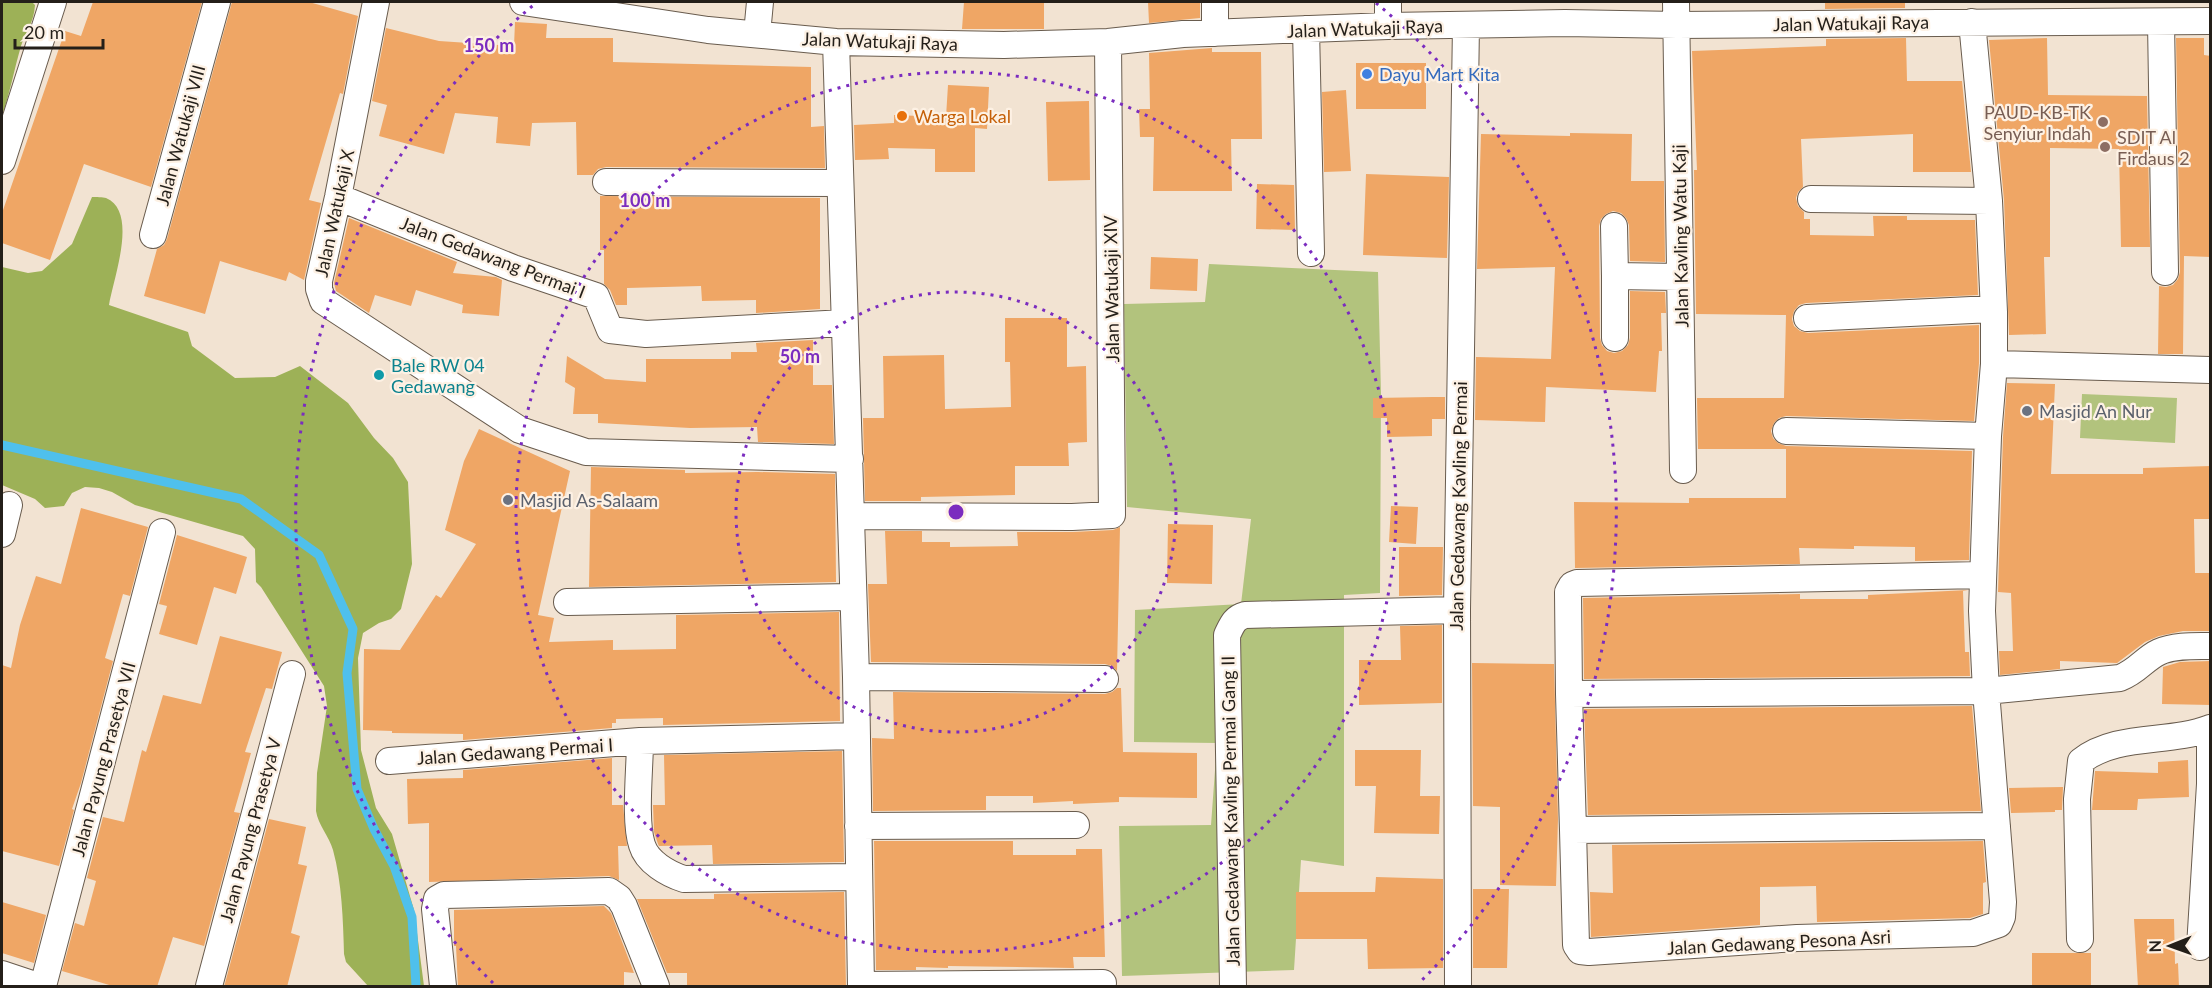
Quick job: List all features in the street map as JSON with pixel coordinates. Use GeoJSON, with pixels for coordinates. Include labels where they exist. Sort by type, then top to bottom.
{"type":"FeatureCollection","features":[{"type":"Feature","properties":{"kind":"street","name":"Jalan Watukaji VIII"},"geometry":{"type":"LineString","coordinates":[[153,235],[217,2]]}},
{"type":"Feature","properties":{"kind":"street","name":"Jalan Watukaji X"},"geometry":{"type":"LineString","coordinates":[[376,2],[338,197],[319,281],[323,301],[520,430],[586,452],[850,459]]}},
{"type":"Feature","properties":{"kind":"street","name":"Jalan Watukaji Raya"},"geometry":{"type":"LineString","coordinates":[[523,2],[708,30],[836,42],[1004,45],[1108,42],[1183,34],[1306,29],[1388,14],[1466,25],[1565,12],[1972,22],[2016,12],[2161,22],[2211,21]]}},
{"type":"Feature","properties":{"kind":"street"},"geometry":{"type":"LineString","coordinates":[[757,34],[760,2]]}},
{"type":"Feature","properties":{"kind":"street"},"geometry":{"type":"LineString","coordinates":[[1215,2],[1215,33]]}},
{"type":"Feature","properties":{"kind":"street"},"geometry":{"type":"LineString","coordinates":[[2,161],[50,11]]}},
{"type":"Feature","properties":{"kind":"street","name":"Jalan Kavling Watu Kaji"},"geometry":{"type":"LineString","coordinates":[[1677,13],[1683,470]]}},
{"type":"Feature","properties":{"kind":"street","name":"Jalan Gedawang Pesona Asri"},"geometry":{"type":"LineString","coordinates":[[1972,22],[1989,201],[1994,312],[1994,364],[1988,436],[1982,611],[2003,902],[2002,917],[1999,924],[1973,933],[1797,939],[1580,951],[1576,945],[1569,694],[1568,592],[1572,585],[1577,583],[1983,575]]}},
{"type":"Feature","properties":{"kind":"street"},"geometry":{"type":"LineString","coordinates":[[2161,22],[2165,272]]}},
{"type":"Feature","properties":{"kind":"street","name":"Jalan Gedawang Kavling Permai"},"geometry":{"type":"LineString","coordinates":[[1458,987],[1457,610],[1466,25]]}},
{"type":"Feature","properties":{"kind":"street"},"geometry":{"type":"LineString","coordinates":[[1306,29],[1311,253]]}},
{"type":"Feature","properties":{"kind":"street"},"geometry":{"type":"LineString","coordinates":[[836,42],[856,677],[861,986],[1103,983]]}},
{"type":"Feature","properties":{"kind":"street","name":"Jalan Watukaji XIV"},"geometry":{"type":"LineString","coordinates":[[851,516],[1112,515],[1108,42]]}},
{"type":"Feature","properties":{"kind":"street"},"geometry":{"type":"LineString","coordinates":[[606,182],[840,183]]}},
{"type":"Feature","properties":{"kind":"street","name":"Jalan Gedawang Permai I"},"geometry":{"type":"LineString","coordinates":[[338,197],[513,268],[596,296],[605,323],[610,330],[646,334],[844,323]]}},
{"type":"Feature","properties":{"kind":"street"},"geometry":{"type":"LineString","coordinates":[[1811,199],[1989,201]]}},
{"type":"Feature","properties":{"kind":"street"},"geometry":{"type":"LineString","coordinates":[[1614,226],[1615,338]]}},
{"type":"Feature","properties":{"kind":"street"},"geometry":{"type":"LineString","coordinates":[[1615,276],[1680,277]]}},
{"type":"Feature","properties":{"kind":"street"},"geometry":{"type":"LineString","coordinates":[[1807,318],[1992,309],[1994,312]]}},
{"type":"Feature","properties":{"kind":"street"},"geometry":{"type":"LineString","coordinates":[[1994,364],[2211,370]]}},
{"type":"Feature","properties":{"kind":"street"},"geometry":{"type":"LineString","coordinates":[[1786,431],[1988,436]]}},
{"type":"Feature","properties":{"kind":"street"},"geometry":{"type":"LineString","coordinates":[[2,534],[9,505]]}},
{"type":"Feature","properties":{"kind":"street","name":"Jalan Payung Prasetya VII"},"geometry":{"type":"LineString","coordinates":[[43,987],[162,532]]}},
{"type":"Feature","properties":{"kind":"street"},"geometry":{"type":"LineString","coordinates":[[567,602],[852,597]]}},
{"type":"Feature","properties":{"kind":"street","name":"Jalan Gedawang Kavling Permai Gang II"},"geometry":{"type":"LineString","coordinates":[[1233,987],[1227,635],[1233,622],[1239,616],[1245,615],[1457,610]]}},
{"type":"Feature","properties":{"kind":"street"},"geometry":{"type":"LineString","coordinates":[[1569,694],[1986,691],[2120,678],[2133,672],[2158,652],[2193,646],[2211,646]]}},
{"type":"Feature","properties":{"kind":"street","name":"Jalan Payung Prasetya V"},"geometry":{"type":"LineString","coordinates":[[209,987],[292,674]]}},
{"type":"Feature","properties":{"kind":"street"},"geometry":{"type":"LineString","coordinates":[[856,677],[1105,679]]}},
{"type":"Feature","properties":{"kind":"street"},"geometry":{"type":"LineString","coordinates":[[2080,939],[2077,799],[2081,761],[2093,752],[2114,745],[2193,735],[2211,728],[2200,947]]}},
{"type":"Feature","properties":{"kind":"street","name":"Jalan Gedawang Permai I"},"geometry":{"type":"LineString","coordinates":[[389,761],[640,741],[857,736]]}},
{"type":"Feature","properties":{"kind":"street","name":"Jalan Gedawang Permai I"},"geometry":{"type":"LineString","coordinates":[[640,741],[638,828],[642,847],[654,863],[672,875],[684,879],[859,877]]}},
{"type":"Feature","properties":{"kind":"street"},"geometry":{"type":"LineString","coordinates":[[858,826],[1076,825]]}},
{"type":"Feature","properties":{"kind":"street"},"geometry":{"type":"LineString","coordinates":[[1573,830],[1996,826]]}},
{"type":"Feature","properties":{"kind":"street"},"geometry":{"type":"LineString","coordinates":[[443,987],[435,909],[438,900],[444,895],[609,891],[619,898],[624,906],[656,987]]}},
{"type":"Feature","properties":{"kind":"street"},"geometry":{"type":"LineString","coordinates":[[2,974],[38,987]]}},
{"type":"Feature","properties":{"kind":"green space"},"geometry":{"type":"Polygon","coordinates":[[[2,2],[32,2],[35,5],[2,116],[2,2]]]}},
{"type":"Feature","properties":{"kind":"green space"},"geometry":{"type":"Polygon","coordinates":[[[92,197],[106,198],[116,206],[121,217],[123,231],[119,263],[109,305],[188,332],[192,346],[235,378],[275,377],[300,366],[348,403],[374,438],[393,458],[408,482],[412,564],[401,609],[391,619],[363,633],[358,658],[361,750],[376,808],[392,834],[414,910],[424,986],[368,986],[346,962],[342,902],[336,863],[316,811],[317,773],[327,706],[324,686],[256,582],[255,549],[243,536],[135,505],[112,492],[99,488],[85,487],[72,493],[64,506],[45,508],[35,499],[2,485],[2,267],[28,273],[42,271],[72,244],[92,197]]]}},
{"type":"Feature","properties":{"kind":"green space"},"geometry":{"type":"Polygon","coordinates":[[[1209,264],[1378,272],[1381,394],[1380,593],[1344,595],[1344,866],[1301,860],[1294,970],[1122,976],[1119,826],[1211,825],[1217,743],[1134,742],[1135,610],[1241,604],[1251,519],[1127,507],[1124,304],[1205,302],[1209,264]]]}},
{"type":"Feature","properties":{"kind":"green space"},"geometry":{"type":"Polygon","coordinates":[[[2082,394],[2177,398],[2175,443],[2080,438],[2082,394]]]}},
{"type":"Feature","properties":{"kind":"building"},"geometry":{"type":"Polygon","coordinates":[[[93,2],[202,2],[151,187],[84,164],[50,260],[2,243],[2,213],[65,31],[81,36],[93,2]]]}},
{"type":"Feature","properties":{"kind":"building"},"geometry":{"type":"Polygon","coordinates":[[[232,2],[309,2],[358,16],[343,94],[340,93],[309,200],[321,203],[304,280],[289,272],[286,281],[220,261],[205,314],[144,296],[157,249],[164,245],[167,239],[232,2]]]}},
{"type":"Feature","properties":{"kind":"building"},"geometry":{"type":"Polygon","coordinates":[[[964,2],[1044,2],[1044,29],[962,29],[964,2]]]}},
{"type":"Feature","properties":{"kind":"building"},"geometry":{"type":"Polygon","coordinates":[[[1148,2],[1200,2],[1200,18],[1149,23],[1148,2]]]}},
{"type":"Feature","properties":{"kind":"building"},"geometry":{"type":"Polygon","coordinates":[[[1825,2],[1905,2],[1905,8],[1825,9],[1825,2]]]}},
{"type":"Feature","properties":{"kind":"building"},"geometry":{"type":"Polygon","coordinates":[[[515,22],[547,24],[546,38],[613,38],[613,62],[811,67],[811,127],[824,126],[825,168],[606,167],[598,169],[593,175],[577,175],[576,122],[532,123],[530,146],[496,143],[498,117],[455,113],[444,154],[379,136],[387,105],[372,101],[386,28],[439,41],[514,46],[515,22]]]}},
{"type":"Feature","properties":{"kind":"building"},"geometry":{"type":"Polygon","coordinates":[[[1906,38],[1907,81],[1962,81],[1971,172],[1913,172],[1913,134],[1801,139],[1803,187],[1796,198],[1798,206],[1804,212],[1804,219],[1810,219],[1810,235],[1874,236],[1873,216],[1907,216],[1907,220],[1975,220],[1978,295],[1806,303],[1799,305],[1792,319],[1794,326],[1808,333],[1979,325],[1979,363],[1974,421],[1786,416],[1774,423],[1771,431],[1778,443],[1786,446],[1972,451],[1969,560],[1915,561],[1915,547],[1854,546],[1854,549],[1799,548],[1800,564],[1575,568],[1574,502],[1689,503],[1689,498],[1786,498],[1786,449],[1698,449],[1697,398],[1784,398],[1786,315],[1696,314],[1694,170],[1697,170],[1692,51],[1826,46],[1826,39],[1906,38]]]}},
{"type":"Feature","properties":{"kind":"building"},"geometry":{"type":"Polygon","coordinates":[[[2047,38],[2048,95],[2147,96],[2150,247],[2121,247],[2119,149],[2050,148],[2050,257],[2044,257],[2046,334],[2009,335],[2004,200],[1989,40],[2047,38]]]}},
{"type":"Feature","properties":{"kind":"building"},"geometry":{"type":"Polygon","coordinates":[[[2176,38],[2204,38],[2204,55],[2211,56],[2211,257],[2184,256],[2183,354],[2158,354],[2159,286],[2173,285],[2180,272],[2176,38]]]}},
{"type":"Feature","properties":{"kind":"building"},"geometry":{"type":"Polygon","coordinates":[[[1212,48],[1212,52],[1261,52],[1262,139],[1231,139],[1232,191],[1153,191],[1154,137],[1140,137],[1139,109],[1150,109],[1149,53],[1212,48]]]}},
{"type":"Feature","properties":{"kind":"building"},"geometry":{"type":"Polygon","coordinates":[[[1356,63],[1426,63],[1426,109],[1356,109],[1356,63]]]}},
{"type":"Feature","properties":{"kind":"building"},"geometry":{"type":"Polygon","coordinates":[[[948,85],[989,87],[987,129],[975,128],[975,172],[935,172],[935,149],[888,148],[889,159],[855,160],[854,125],[894,123],[894,115],[946,117],[948,85]]]}},
{"type":"Feature","properties":{"kind":"building"},"geometry":{"type":"Polygon","coordinates":[[[1346,90],[1351,171],[1324,172],[1322,92],[1346,90]]]}},
{"type":"Feature","properties":{"kind":"building"},"geometry":{"type":"Polygon","coordinates":[[[1089,101],[1090,180],[1048,181],[1046,102],[1089,101]]]}},
{"type":"Feature","properties":{"kind":"building"},"geometry":{"type":"Polygon","coordinates":[[[1570,133],[1632,134],[1631,181],[1664,181],[1665,262],[1630,261],[1629,225],[1621,213],[1613,211],[1606,214],[1599,226],[1600,338],[1607,351],[1614,353],[1622,351],[1628,345],[1630,291],[1665,292],[1666,313],[1661,313],[1662,351],[1659,351],[1656,392],[1546,387],[1545,422],[1475,420],[1476,357],[1551,359],[1555,267],[1477,269],[1481,134],[1570,136],[1570,133]]]}},
{"type":"Feature","properties":{"kind":"building"},"geometry":{"type":"Polygon","coordinates":[[[1366,174],[1449,177],[1447,258],[1363,255],[1366,174]]]}},
{"type":"Feature","properties":{"kind":"building"},"geometry":{"type":"Polygon","coordinates":[[[1257,184],[1294,185],[1295,230],[1256,229],[1257,184]]]}},
{"type":"Feature","properties":{"kind":"building"},"geometry":{"type":"Polygon","coordinates":[[[600,196],[820,198],[820,309],[756,313],[756,300],[702,301],[701,286],[627,288],[627,305],[616,305],[610,290],[604,284],[604,250],[600,250],[600,196]]]}},
{"type":"Feature","properties":{"kind":"building"},"geometry":{"type":"Polygon","coordinates":[[[349,218],[457,262],[453,273],[496,277],[502,280],[499,316],[462,313],[463,305],[416,290],[411,306],[375,295],[369,313],[336,291],[334,283],[349,218]]]}},
{"type":"Feature","properties":{"kind":"building"},"geometry":{"type":"Polygon","coordinates":[[[1151,257],[1198,259],[1197,291],[1150,289],[1151,257]]]}},
{"type":"Feature","properties":{"kind":"building"},"geometry":{"type":"Polygon","coordinates":[[[1005,318],[1067,318],[1067,367],[1086,366],[1087,442],[1068,443],[1069,466],[1015,466],[1015,495],[921,497],[921,501],[865,501],[863,418],[884,418],[883,356],[944,355],[945,409],[1011,407],[1010,362],[1005,362],[1005,318]]]}},
{"type":"Feature","properties":{"kind":"building"},"geometry":{"type":"Polygon","coordinates":[[[813,340],[813,385],[832,385],[834,444],[758,442],[757,427],[690,428],[598,423],[598,414],[573,414],[575,388],[565,382],[567,356],[605,379],[646,382],[646,359],[731,359],[731,352],[757,352],[756,343],[813,340]]]}},
{"type":"Feature","properties":{"kind":"building"},"geometry":{"type":"Polygon","coordinates":[[[2007,383],[2055,384],[2051,474],[2143,474],[2143,468],[2211,466],[2211,519],[2194,519],[2195,573],[2211,573],[2211,631],[2183,631],[2159,636],[2145,642],[2117,663],[2060,661],[2060,669],[2000,675],[1999,651],[2013,651],[2011,593],[1998,592],[2007,383]]]}},
{"type":"Feature","properties":{"kind":"building"},"geometry":{"type":"Polygon","coordinates":[[[1445,397],[1445,419],[1432,419],[1432,436],[1387,437],[1387,418],[1373,418],[1373,398],[1445,397]]]}},
{"type":"Feature","properties":{"kind":"building"},"geometry":{"type":"Polygon","coordinates":[[[479,429],[570,471],[538,615],[554,618],[549,642],[613,640],[613,650],[676,649],[676,615],[839,612],[840,721],[663,725],[663,718],[616,719],[616,723],[612,723],[612,728],[463,740],[463,734],[392,733],[392,731],[363,730],[364,649],[400,650],[436,595],[441,598],[476,544],[445,530],[464,461],[479,429]]]}},
{"type":"Feature","properties":{"kind":"building"},"geometry":{"type":"Polygon","coordinates":[[[591,467],[685,470],[685,473],[835,474],[836,582],[589,587],[591,467]]]}},
{"type":"Feature","properties":{"kind":"building"},"geometry":{"type":"Polygon","coordinates":[[[1391,506],[1418,507],[1416,544],[1389,542],[1391,506]]]}},
{"type":"Feature","properties":{"kind":"building"},"geometry":{"type":"Polygon","coordinates":[[[81,508],[148,527],[130,596],[123,594],[105,658],[113,661],[72,809],[74,810],[59,866],[2,851],[2,665],[11,668],[20,625],[36,576],[61,584],[81,508]]]}},
{"type":"Feature","properties":{"kind":"building"},"geometry":{"type":"Polygon","coordinates":[[[1168,524],[1213,525],[1212,584],[1167,583],[1168,524]]]}},
{"type":"Feature","properties":{"kind":"building"},"geometry":{"type":"Polygon","coordinates":[[[1120,527],[1117,671],[1105,664],[871,662],[868,584],[887,584],[885,531],[922,531],[922,542],[950,542],[950,547],[1018,546],[1017,532],[1073,532],[1113,530],[1120,527]]]}},
{"type":"Feature","properties":{"kind":"building"},"geometry":{"type":"Polygon","coordinates":[[[177,535],[247,557],[236,594],[214,587],[197,645],[159,634],[167,606],[159,604],[177,535]]]}},
{"type":"Feature","properties":{"kind":"building"},"geometry":{"type":"Polygon","coordinates":[[[1399,547],[1443,547],[1442,595],[1399,596],[1399,547]]]}},
{"type":"Feature","properties":{"kind":"building"},"geometry":{"type":"Polygon","coordinates":[[[1968,590],[1963,591],[1965,652],[1969,652],[1970,676],[1584,679],[1583,598],[1800,594],[1800,599],[1868,599],[1868,595],[1968,590]]]}},
{"type":"Feature","properties":{"kind":"building"},"geometry":{"type":"Polygon","coordinates":[[[1442,625],[1442,703],[1359,705],[1359,660],[1401,660],[1400,626],[1442,625]]]}},
{"type":"Feature","properties":{"kind":"building"},"geometry":{"type":"Polygon","coordinates":[[[220,636],[282,652],[272,689],[266,688],[245,752],[251,753],[234,812],[240,813],[204,946],[173,937],[157,987],[116,987],[62,971],[75,923],[84,926],[96,881],[87,878],[103,817],[124,822],[142,750],[146,752],[163,695],[201,704],[220,636]]]}},
{"type":"Feature","properties":{"kind":"building"},"geometry":{"type":"Polygon","coordinates":[[[2211,661],[2211,705],[2162,704],[2163,667],[2180,662],[2211,661]]]}},
{"type":"Feature","properties":{"kind":"building"},"geometry":{"type":"Polygon","coordinates":[[[1472,663],[1554,664],[1558,819],[1556,886],[1500,885],[1500,807],[1473,806],[1472,663]]]}},
{"type":"Feature","properties":{"kind":"building"},"geometry":{"type":"Polygon","coordinates":[[[1121,688],[1123,752],[1197,753],[1197,798],[1119,797],[1119,802],[1073,804],[1073,801],[1033,803],[1033,796],[986,796],[986,810],[873,811],[872,738],[894,739],[893,692],[1105,694],[1121,688]]]}},
{"type":"Feature","properties":{"kind":"building"},"geometry":{"type":"Polygon","coordinates":[[[1972,706],[1981,811],[1588,815],[1584,709],[1972,706]]]}},
{"type":"Feature","properties":{"kind":"building"},"geometry":{"type":"Polygon","coordinates":[[[1355,750],[1421,750],[1420,796],[1440,796],[1439,834],[1374,833],[1376,786],[1355,786],[1355,750]]]}},
{"type":"Feature","properties":{"kind":"building"},"geometry":{"type":"Polygon","coordinates":[[[842,751],[844,862],[713,864],[712,845],[659,846],[654,832],[653,805],[665,805],[664,755],[842,751]]]}},
{"type":"Feature","properties":{"kind":"building"},"geometry":{"type":"Polygon","coordinates":[[[612,758],[612,805],[623,805],[627,846],[618,846],[619,880],[609,876],[429,882],[429,823],[408,824],[407,779],[463,778],[463,770],[612,758]]]}},
{"type":"Feature","properties":{"kind":"building"},"geometry":{"type":"Polygon","coordinates":[[[2188,760],[2189,797],[2138,799],[2137,810],[2092,810],[2095,771],[2158,773],[2158,762],[2188,760]]]}},
{"type":"Feature","properties":{"kind":"building"},"geometry":{"type":"Polygon","coordinates":[[[2063,787],[2062,810],[2011,813],[2009,788],[2063,787]]]}},
{"type":"Feature","properties":{"kind":"building"},"geometry":{"type":"Polygon","coordinates":[[[269,819],[306,827],[298,864],[307,866],[291,933],[300,936],[287,987],[224,987],[269,819]]]}},
{"type":"Feature","properties":{"kind":"building"},"geometry":{"type":"Polygon","coordinates":[[[874,841],[1013,841],[1013,855],[1076,855],[1076,849],[1102,849],[1105,957],[1073,957],[1074,968],[948,966],[948,968],[916,967],[916,970],[876,970],[874,841]]]}},
{"type":"Feature","properties":{"kind":"building"},"geometry":{"type":"Polygon","coordinates":[[[1983,841],[1986,882],[1983,883],[1983,914],[1970,918],[1817,922],[1816,886],[1760,887],[1760,925],[1591,937],[1590,892],[1613,893],[1612,845],[1983,841]]]}},
{"type":"Feature","properties":{"kind":"building"},"geometry":{"type":"Polygon","coordinates":[[[1376,877],[1443,879],[1443,968],[1368,969],[1367,939],[1296,939],[1296,892],[1375,892],[1376,877]]]}},
{"type":"Feature","properties":{"kind":"building"},"geometry":{"type":"Polygon","coordinates":[[[1473,889],[1509,889],[1507,968],[1473,968],[1473,889]]]}},
{"type":"Feature","properties":{"kind":"building"},"geometry":{"type":"Polygon","coordinates":[[[844,892],[846,987],[687,987],[687,973],[667,973],[637,899],[714,899],[714,894],[844,892]]]}},
{"type":"Feature","properties":{"kind":"building"},"geometry":{"type":"Polygon","coordinates":[[[2,902],[46,915],[34,963],[2,953],[2,902]]]}},
{"type":"Feature","properties":{"kind":"building"},"geometry":{"type":"Polygon","coordinates":[[[604,906],[611,913],[634,973],[624,972],[624,987],[458,987],[456,946],[454,946],[454,910],[604,906]]]}},
{"type":"Feature","properties":{"kind":"building"},"geometry":{"type":"Polygon","coordinates":[[[2134,919],[2174,919],[2175,964],[2178,963],[2179,987],[2138,987],[2134,919]]]}},
{"type":"Feature","properties":{"kind":"building"},"geometry":{"type":"Polygon","coordinates":[[[2032,953],[2091,953],[2091,987],[2032,987],[2032,953]]]}},
{"type":"Feature","properties":{"kind":"waterway"},"geometry":{"type":"LineString","coordinates":[[2,445],[241,499],[319,555],[353,629],[347,673],[357,789],[374,829],[394,866],[412,917],[416,986]]}},
{"type":"Feature","properties":{"kind":"place","name":"Dayu Mart Kita"},"geometry":{"type":"Point","coordinates":[1367,74]}},
{"type":"Feature","properties":{"kind":"place","name":"Warga Lokal"},"geometry":{"type":"Point","coordinates":[902,116]}},
{"type":"Feature","properties":{"kind":"place","name":"PAUD-KB-TK Senyiur Indah"},"geometry":{"type":"Point","coordinates":[2103,122]}},
{"type":"Feature","properties":{"kind":"place","name":"SDIT Al Firdaus 2"},"geometry":{"type":"Point","coordinates":[2105,147]}},
{"type":"Feature","properties":{"kind":"place","name":"Bale RW 04 Gedawang"},"geometry":{"type":"Point","coordinates":[379,375]}},
{"type":"Feature","properties":{"kind":"place","name":"Masjid An Nur"},"geometry":{"type":"Point","coordinates":[2027,411]}},
{"type":"Feature","properties":{"kind":"place","name":"Masjid As-Salaam"},"geometry":{"type":"Point","coordinates":[508,500]}}]}
